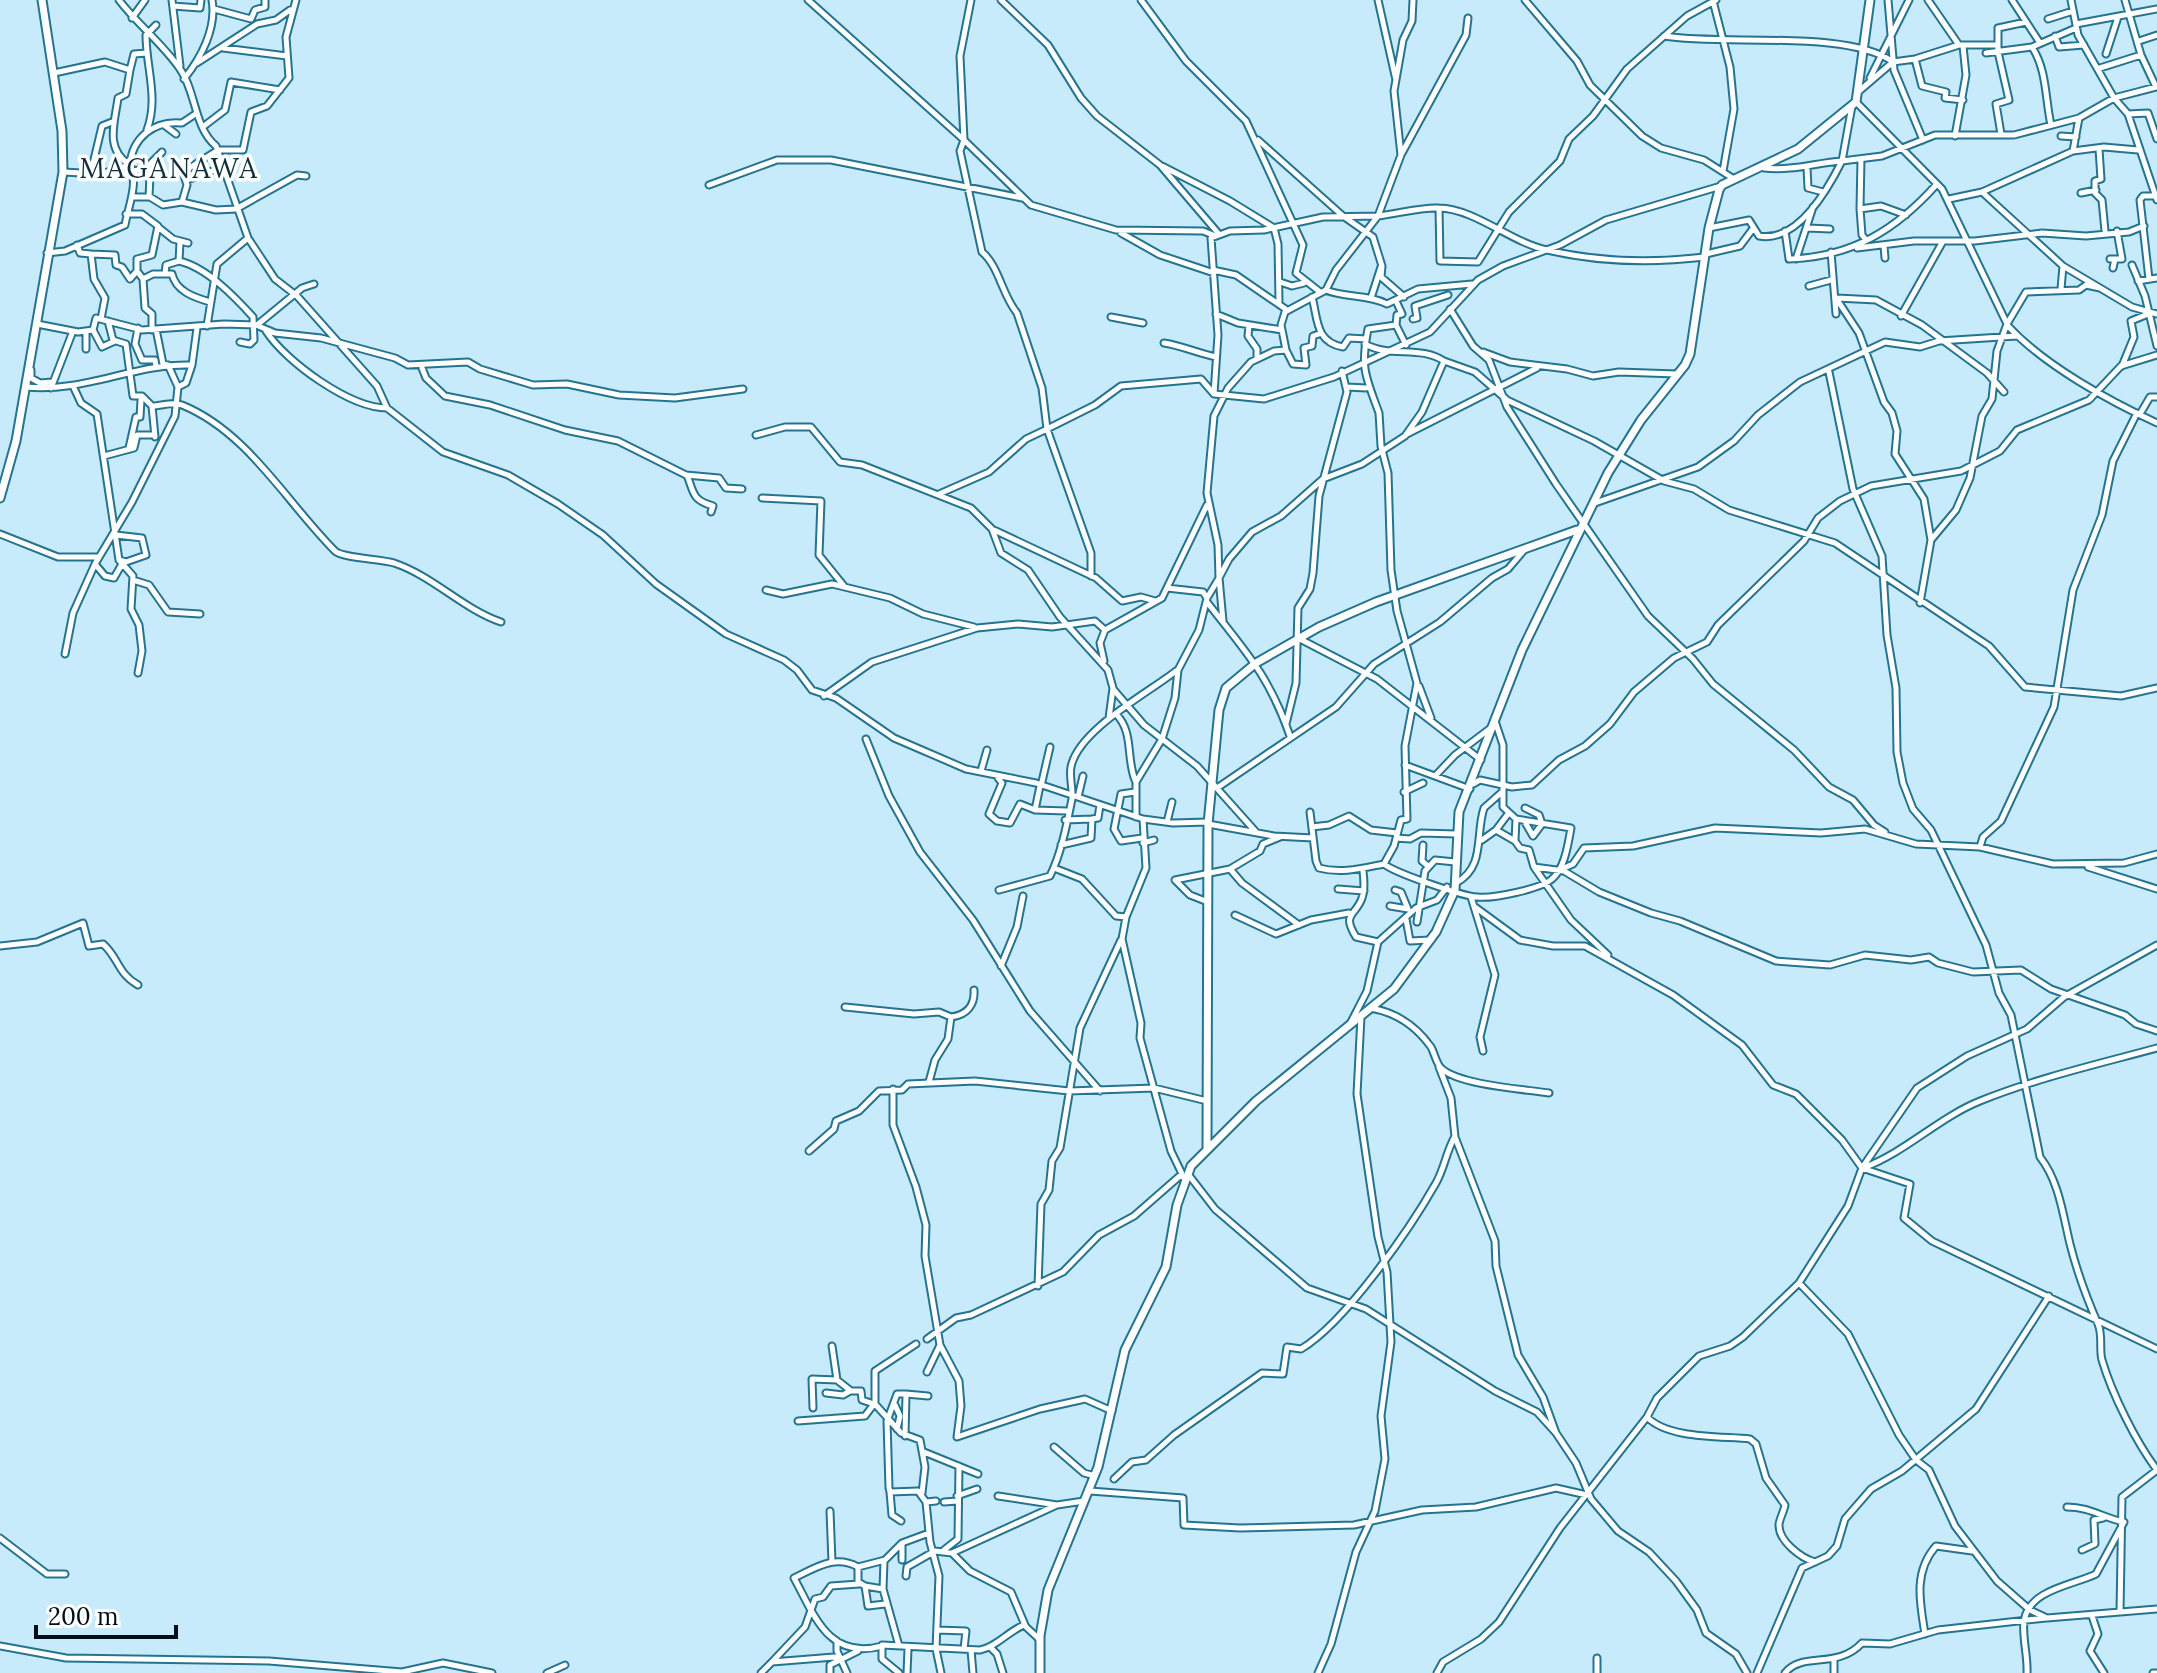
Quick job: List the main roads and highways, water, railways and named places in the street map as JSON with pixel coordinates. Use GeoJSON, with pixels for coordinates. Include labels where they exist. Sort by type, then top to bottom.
{"type":"FeatureCollection","features":[{"type":"Feature","properties":{"kind":"district","name":"MAGANAWA"},"geometry":{"type":"Point","coordinates":[169,168]}}]}
